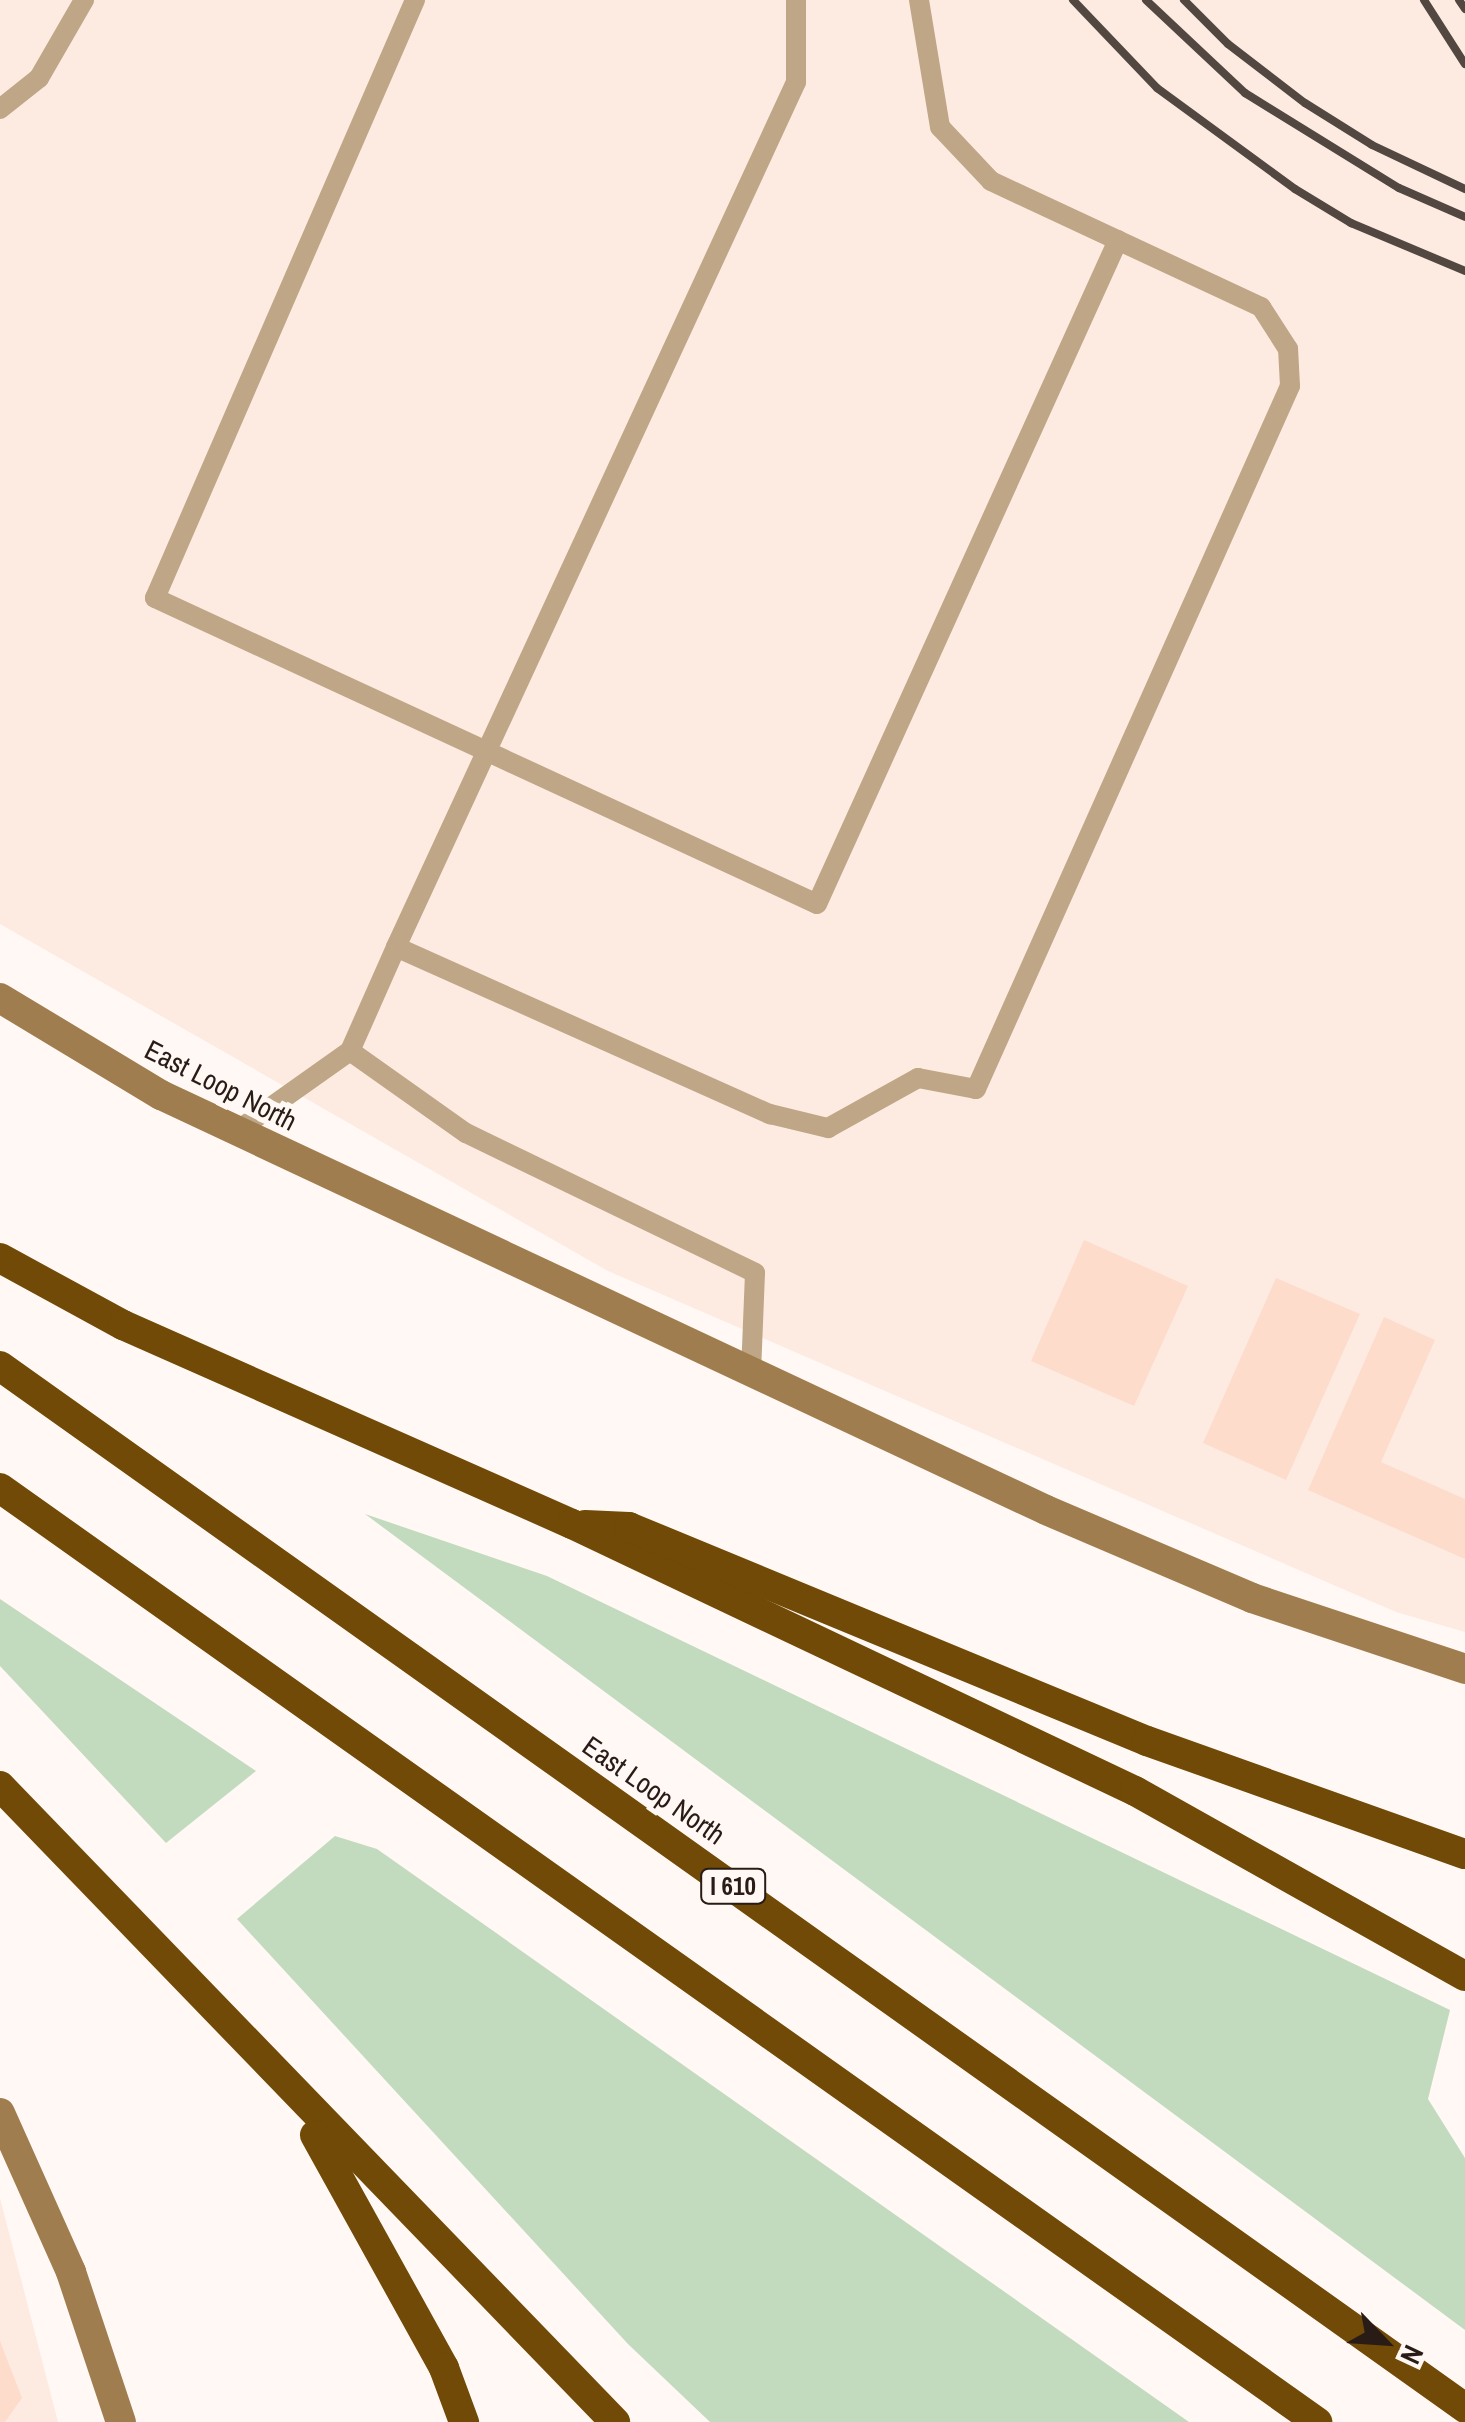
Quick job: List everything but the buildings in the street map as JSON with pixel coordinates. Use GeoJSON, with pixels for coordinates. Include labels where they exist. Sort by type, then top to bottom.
{"type":"FeatureCollection","features":[{"type":"Feature","properties":{"kind":"highway"},"geometry":{"type":"LineString","coordinates":[[0,1258],[123,1325],[572,1524],[1134,1791],[1465,1976]]}},
{"type":"Feature","properties":{"kind":"highway","name":"East Loop North"},"geometry":{"type":"LineString","coordinates":[[0,1366],[1465,2408]]}},
{"type":"Feature","properties":{"kind":"highway"},"geometry":{"type":"LineString","coordinates":[[0,1488],[1318,2422]]}},
{"type":"Feature","properties":{"kind":"highway"},"geometry":{"type":"LineString","coordinates":[[572,1524],[630,1527],[1147,1741],[1465,1854]]}},
{"type":"Feature","properties":{"kind":"highway"},"geometry":{"type":"LineString","coordinates":[[0,1786],[290,2094],[615,2422]]}},
{"type":"Feature","properties":{"kind":"highway"},"geometry":{"type":"LineString","coordinates":[[290,2094],[444,2368],[464,2422]]}},
{"type":"Feature","properties":{"kind":"main road","name":"East Loop North"},"geometry":{"type":"LineString","coordinates":[[0,998],[161,1095],[751,1373],[1252,1598],[1465,1668]]}},
{"type":"Feature","properties":{"kind":"main road"},"geometry":{"type":"LineString","coordinates":[[0,2113],[71,2272],[121,2422]]}},
{"type":"Feature","properties":{"kind":"lane"},"geometry":{"type":"LineString","coordinates":[[0,109],[39,78],[84,0]]}},
{"type":"Feature","properties":{"kind":"lane"},"geometry":{"type":"LineString","coordinates":[[415,0],[155,598],[485,754],[817,904],[1118,240]]}},
{"type":"Feature","properties":{"kind":"lane"},"geometry":{"type":"LineString","coordinates":[[237,1132],[350,1051],[796,82],[796,0]]}},
{"type":"Feature","properties":{"kind":"lane"},"geometry":{"type":"LineString","coordinates":[[396,947],[789,1119],[828,1128],[918,1078],[976,1090],[1290,386],[1288,349],[1262,307],[991,181],[940,128],[919,0]]}},
{"type":"Feature","properties":{"kind":"lane"},"geometry":{"type":"LineString","coordinates":[[350,1051],[466,1133],[755,1273],[751,1373]]}},
{"type":"Feature","properties":{"kind":"shaded area"},"geometry":{"type":"Polygon","coordinates":[[[0,0],[1465,0],[1465,1632],[1396,1612],[608,1271],[0,924],[0,0]]]}},
{"type":"Feature","properties":{"kind":"shaded area"},"geometry":{"type":"Polygon","coordinates":[[[0,2198],[58,2422],[0,2422],[0,2198]]]}},
{"type":"Feature","properties":{"kind":"green space"},"geometry":{"type":"Polygon","coordinates":[[[365,1514],[547,1576],[1450,2010],[1428,2099],[1465,2158],[1465,2330],[365,1514]]]}},
{"type":"Feature","properties":{"kind":"green space"},"geometry":{"type":"Polygon","coordinates":[[[0,1599],[256,1771],[166,1843],[0,1666],[0,1599]]]}},
{"type":"Feature","properties":{"kind":"green space"},"geometry":{"type":"Polygon","coordinates":[[[335,1836],[377,1849],[1189,2422],[710,2422],[628,2344],[237,1919],[335,1836]]]}},
{"type":"Feature","properties":{"kind":"railway"},"geometry":{"type":"LineString","coordinates":[[1073,0],[1157,88],[1295,189],[1351,223],[1465,271]]}},
{"type":"Feature","properties":{"kind":"railway"},"geometry":{"type":"LineString","coordinates":[[1146,0],[1245,93],[1399,188],[1465,217]]}},
{"type":"Feature","properties":{"kind":"railway"},"geometry":{"type":"LineString","coordinates":[[1184,0],[1228,44],[1305,103],[1372,145],[1465,189]]}},
{"type":"Feature","properties":{"kind":"railway"},"geometry":{"type":"LineString","coordinates":[[1424,0],[1465,64]]}},
{"type":"Feature","properties":{"kind":"railway"},"geometry":{"type":"LineString","coordinates":[[1459,0],[1465,9]]}}]}
